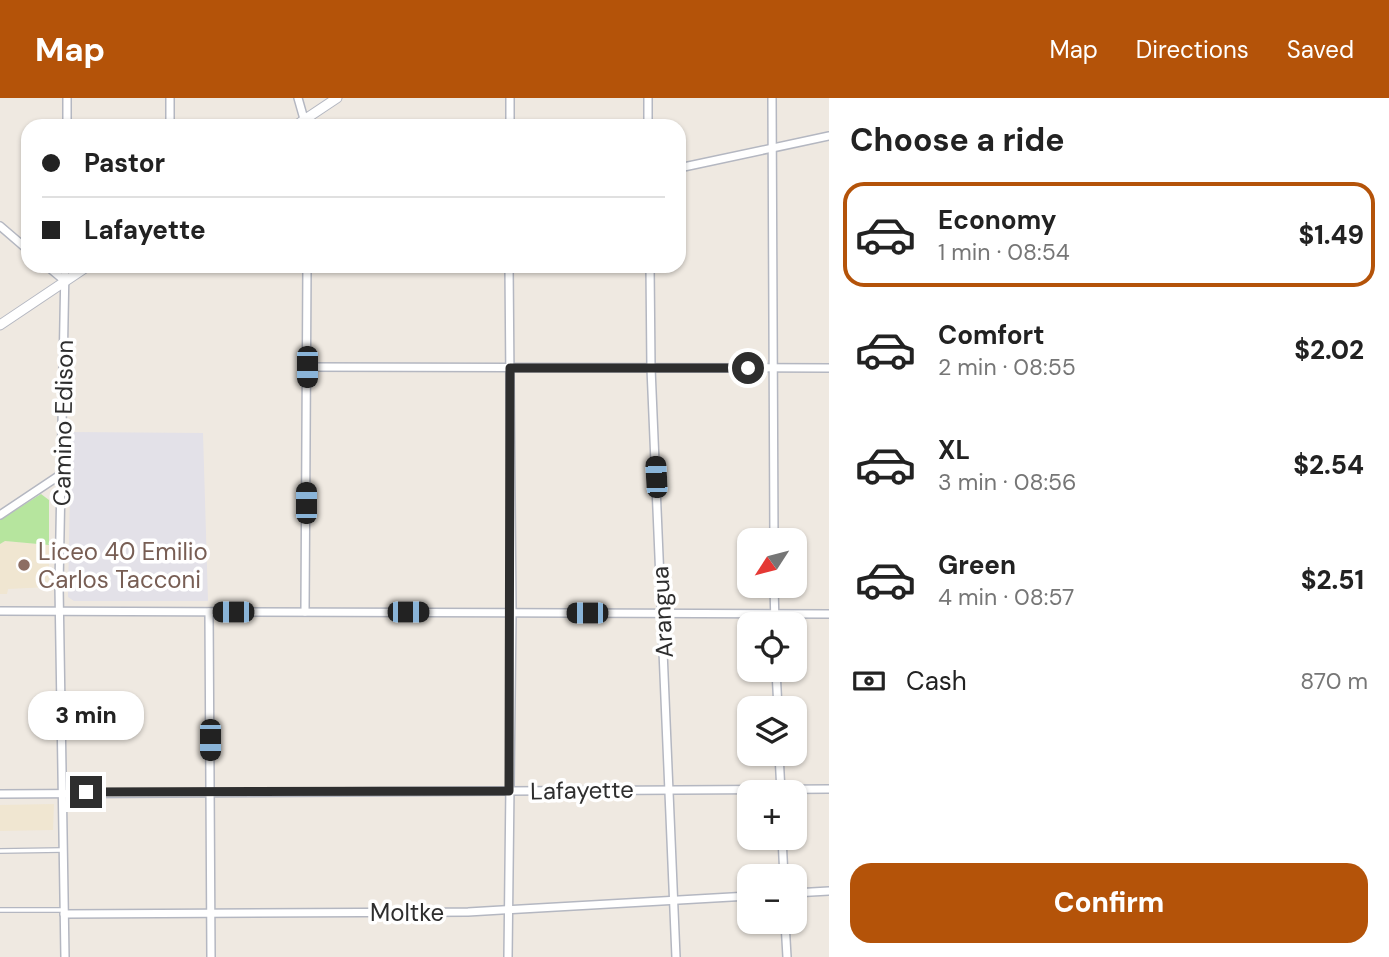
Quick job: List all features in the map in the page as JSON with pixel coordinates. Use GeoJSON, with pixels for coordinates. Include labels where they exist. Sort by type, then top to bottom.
{"type":"FeatureCollection","features":[{"type":"Feature","properties":{"kind":"street"},"geometry":{"type":"LineString","coordinates":[[67,98],[67,119]]}},
{"type":"Feature","properties":{"kind":"street"},"geometry":{"type":"LineString","coordinates":[[170,98],[170,119]]}},
{"type":"Feature","properties":{"kind":"street"},"geometry":{"type":"LineString","coordinates":[[298,98],[304,119]]}},
{"type":"Feature","properties":{"kind":"street"},"geometry":{"type":"LineString","coordinates":[[310,119],[337,98]]}},
{"type":"Feature","properties":{"kind":"street"},"geometry":{"type":"LineString","coordinates":[[510,98],[510,119]]}},
{"type":"Feature","properties":{"kind":"street"},"geometry":{"type":"LineString","coordinates":[[648,98],[648,119]]}},
{"type":"Feature","properties":{"kind":"street"},"geometry":{"type":"LineString","coordinates":[[772,98],[774,528]]}},
{"type":"Feature","properties":{"kind":"street"},"geometry":{"type":"LineString","coordinates":[[686,167],[829,136]]}},
{"type":"Feature","properties":{"kind":"street"},"geometry":{"type":"LineString","coordinates":[[0,226],[21,244]]}},
{"type":"Feature","properties":{"kind":"street"},"geometry":{"type":"LineString","coordinates":[[55,273],[65,281]]}},
{"type":"Feature","properties":{"kind":"street","name":"Camino Edison"},"geometry":{"type":"LineString","coordinates":[[65,273],[60,612],[65,957]]}},
{"type":"Feature","properties":{"kind":"street"},"geometry":{"type":"LineString","coordinates":[[0,325],[77,273]]}},
{"type":"Feature","properties":{"kind":"street"},"geometry":{"type":"LineString","coordinates":[[305,612],[307,273]]}},
{"type":"Feature","properties":{"kind":"street"},"geometry":{"type":"LineString","coordinates":[[508,957],[512,613],[509,273]]}},
{"type":"Feature","properties":{"kind":"street","name":"Arangua"},"geometry":{"type":"LineString","coordinates":[[650,273],[651,368],[671,788],[676,957]]}},
{"type":"Feature","properties":{"kind":"street"},"geometry":{"type":"LineString","coordinates":[[307,367],[829,369]]}},
{"type":"Feature","properties":{"kind":"street"},"geometry":{"type":"LineString","coordinates":[[0,515],[63,473]]}},
{"type":"Feature","properties":{"kind":"street"},"geometry":{"type":"LineString","coordinates":[[0,611],[737,614]]}},
{"type":"Feature","properties":{"kind":"street"},"geometry":{"type":"LineString","coordinates":[[209,612],[211,957]]}},
{"type":"Feature","properties":{"kind":"street"},"geometry":{"type":"LineString","coordinates":[[807,614],[829,614]]}},
{"type":"Feature","properties":{"kind":"street","name":"Lafayette"},"geometry":{"type":"LineString","coordinates":[[0,794],[671,788],[737,790]]}},
{"type":"Feature","properties":{"kind":"street","name":"Lafayette"},"geometry":{"type":"LineString","coordinates":[[807,790],[829,789]]}},
{"type":"Feature","properties":{"kind":"street"},"geometry":{"type":"LineString","coordinates":[[807,892],[829,891]]}},
{"type":"Feature","properties":{"kind":"street","name":"Moltke"},"geometry":{"type":"LineString","coordinates":[[64,912],[508,911],[737,896]]}},
{"type":"Feature","properties":{"kind":"street"},"geometry":{"type":"LineString","coordinates":[[786,934],[787,957]]}},
{"type":"Feature","properties":{"kind":"lane"},"geometry":{"type":"LineString","coordinates":[[0,851],[62,850]]}},
{"type":"Feature","properties":{"kind":"lane"},"geometry":{"type":"LineString","coordinates":[[0,910],[64,912]]}},
{"type":"Feature","properties":{"kind":"shaded area"},"geometry":{"type":"Polygon","coordinates":[[[71,432],[203,433],[208,601],[74,601],[68,597],[71,432]]]}},
{"type":"Feature","properties":{"kind":"shaded area","name":"Liceo 40 Emilio Carlos Tacconi"},"geometry":{"type":"Polygon","coordinates":[[[5,541],[49,545],[49,587],[8,589],[7,594],[0,594],[0,544],[5,541]]]}},
{"type":"Feature","properties":{"kind":"shaded area"},"geometry":{"type":"Polygon","coordinates":[[[54,804],[53,830],[0,831],[0,805],[54,804]]]}},
{"type":"Feature","properties":{"kind":"green space"},"geometry":{"type":"Polygon","coordinates":[[[41,494],[49,500],[49,545],[5,541],[0,544],[0,520],[41,494]]]}},
{"type":"Feature","properties":{"kind":"place","name":"Liceo 40 Emilio Carlos Tacconi"},"geometry":{"type":"Point","coordinates":[24,565]}},
{"type":"Feature","properties":{"kind":"route"},"geometry":{"type":"LineString","coordinates":[[86,792],[509,791],[512,613],[510,368],[748,368]]}}]}
